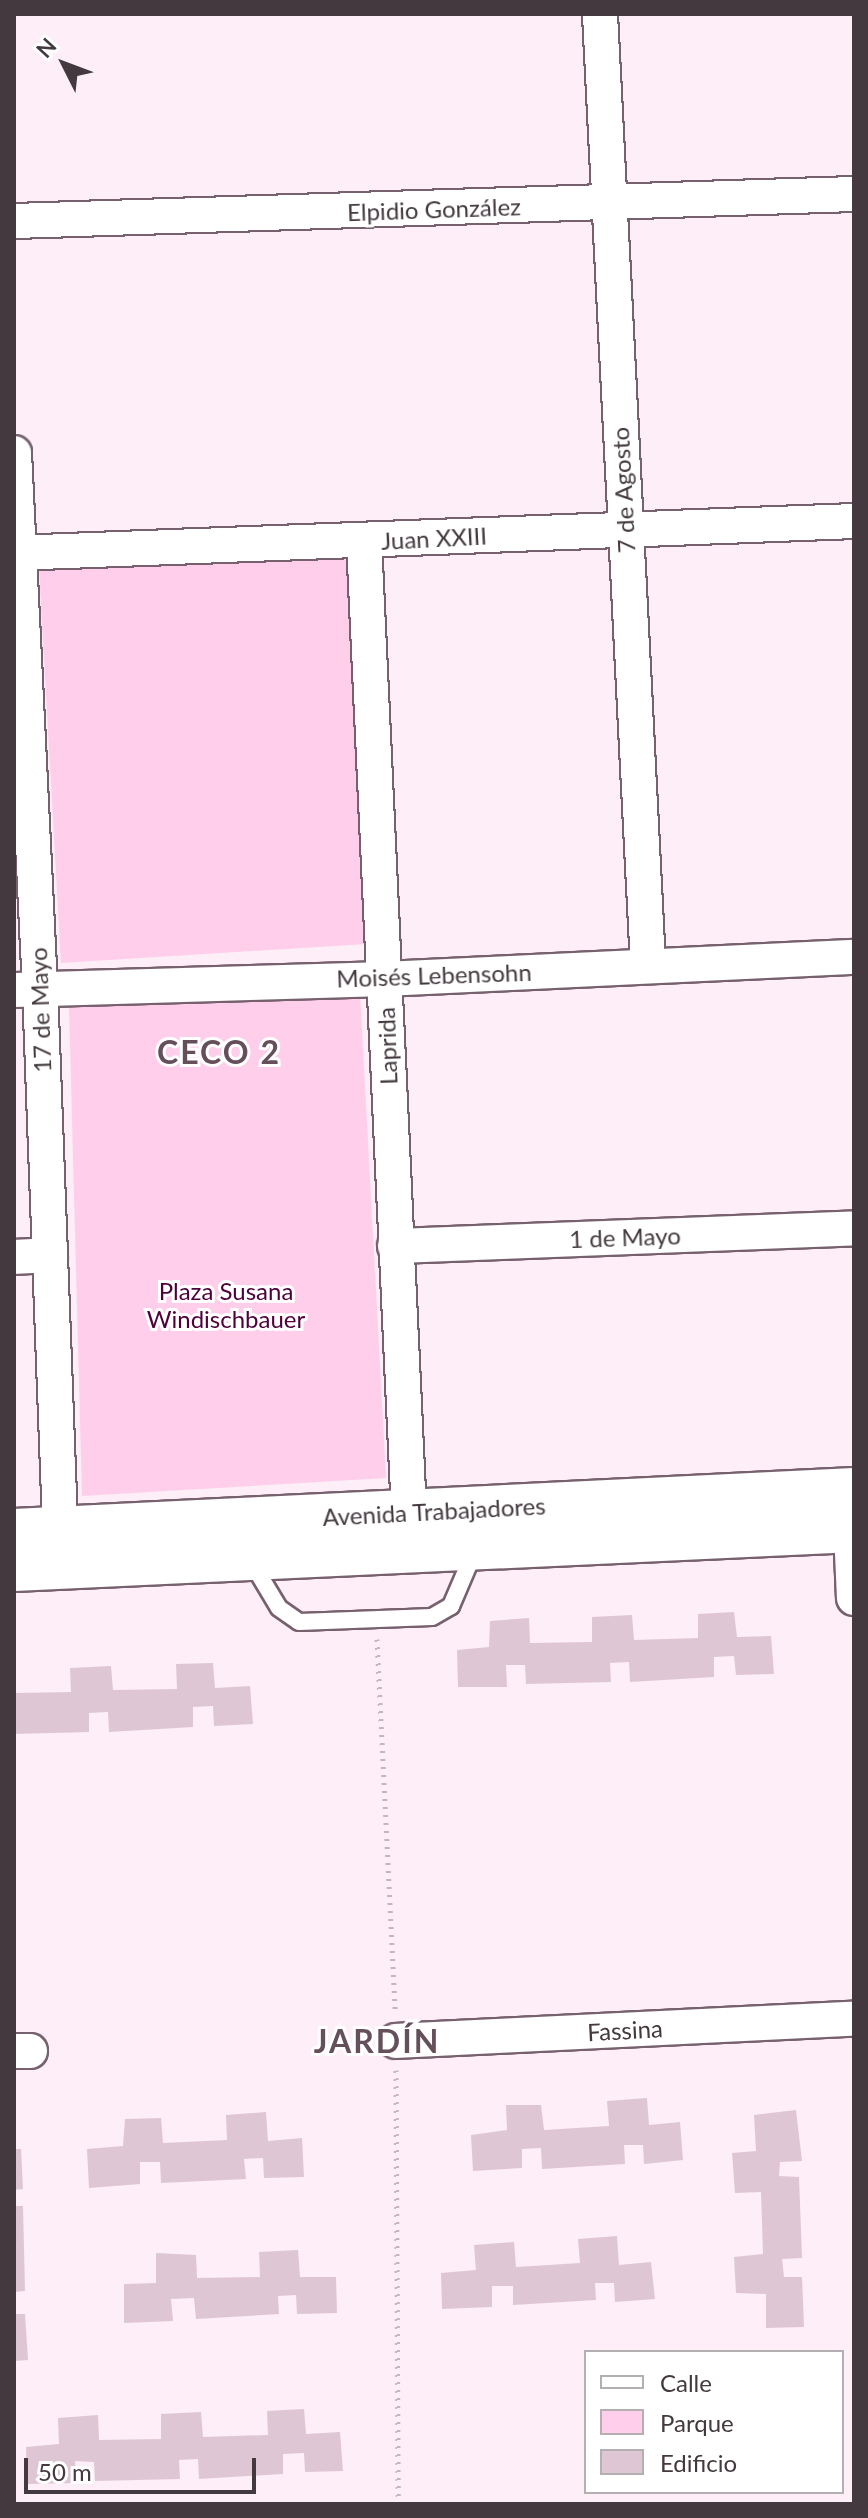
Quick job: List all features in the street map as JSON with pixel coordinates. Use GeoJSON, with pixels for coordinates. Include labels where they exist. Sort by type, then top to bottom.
{"type":"FeatureCollection","features":[{"type":"Feature","properties":{"kind":"main road","name":"Avenida Trabajadores"},"geometry":{"type":"LineString","coordinates":[[14,1569],[61,1548],[853,1515]]}},
{"type":"Feature","properties":{"kind":"main road","name":"Avenida Trabajadores"},"geometry":{"type":"LineString","coordinates":[[14,1531],[61,1548],[250,1558],[410,1532],[476,1548],[853,1515]]}},
{"type":"Feature","properties":{"kind":"street","name":"7 de Agosto"},"geometry":{"type":"LineString","coordinates":[[600,14],[648,966]]}},
{"type":"Feature","properties":{"kind":"street","name":"Elpidio González"},"geometry":{"type":"LineString","coordinates":[[14,221],[854,194]]}},
{"type":"Feature","properties":{"kind":"street","name":"17 de Mayo"},"geometry":{"type":"LineString","coordinates":[[14,453],[27,989],[50,1255],[61,1548]]}},
{"type":"Feature","properties":{"kind":"street","name":"Juan XXIII"},"geometry":{"type":"LineString","coordinates":[[16,553],[854,521]]}},
{"type":"Feature","properties":{"kind":"street","name":"Laprida"},"geometry":{"type":"LineString","coordinates":[[364,541],[410,1532]]}},
{"type":"Feature","properties":{"kind":"street","name":"Moisés Lebensohn"},"geometry":{"type":"LineString","coordinates":[[27,989],[385,979],[854,957]]}},
{"type":"Feature","properties":{"kind":"street","name":"1 de Mayo"},"geometry":{"type":"LineString","coordinates":[[395,1246],[854,1228]]}},
{"type":"Feature","properties":{"kind":"street"},"geometry":{"type":"LineString","coordinates":[[14,1257],[50,1255]]}},
{"type":"Feature","properties":{"kind":"street"},"geometry":{"type":"LineString","coordinates":[[853,1515],[854,1598]]}},
{"type":"Feature","properties":{"kind":"street","name":"Fassina"},"geometry":{"type":"LineString","coordinates":[[396,2041],[854,2019]]}},
{"type":"Feature","properties":{"kind":"lane"},"geometry":{"type":"LineString","coordinates":[[250,1558],[279,1608],[299,1622],[432,1617],[451,1606],[476,1548]]}},
{"type":"Feature","properties":{"kind":"green space"},"geometry":{"type":"Polygon","coordinates":[[[354,559],[366,944],[61,963],[39,569],[354,559]]]}},
{"type":"Feature","properties":{"kind":"green space","name":"Plaza Susana Windischbauer"},"geometry":{"type":"Polygon","coordinates":[[[360,993],[386,1478],[82,1496],[69,1006],[360,993]]]}},
{"type":"Feature","properties":{"kind":"building"},"geometry":{"type":"Polygon","coordinates":[[[734,1612],[737,1637],[771,1636],[774,1674],[736,1675],[734,1656],[714,1657],[714,1677],[630,1682],[629,1662],[610,1663],[611,1682],[526,1684],[525,1665],[506,1665],[507,1687],[458,1687],[457,1650],[489,1647],[490,1621],[529,1618],[530,1643],[592,1642],[592,1617],[632,1615],[634,1640],[698,1638],[698,1614],[734,1612]]]}},
{"type":"Feature","properties":{"kind":"building"},"geometry":{"type":"Polygon","coordinates":[[[213,1663],[215,1688],[250,1686],[253,1724],[214,1726],[213,1706],[193,1707],[193,1727],[109,1732],[108,1712],[89,1713],[89,1732],[14,1734],[14,1693],[71,1692],[70,1668],[111,1666],[113,1690],[177,1689],[176,1664],[213,1663]]]}},
{"type":"Feature","properties":{"kind":"building"},"geometry":{"type":"Polygon","coordinates":[[[647,2098],[649,2125],[680,2122],[683,2160],[644,2164],[643,2145],[624,2145],[625,2164],[542,2169],[541,2148],[522,2149],[522,2168],[473,2171],[471,2135],[507,2130],[506,2105],[541,2105],[544,2130],[609,2126],[607,2101],[647,2098]]]}},
{"type":"Feature","properties":{"kind":"building"},"geometry":{"type":"Polygon","coordinates":[[[796,2110],[802,2161],[780,2162],[779,2176],[799,2177],[802,2258],[782,2259],[784,2277],[802,2277],[804,2327],[766,2328],[766,2294],[736,2293],[734,2257],[763,2254],[761,2192],[735,2193],[732,2153],[756,2151],[754,2115],[796,2110]]]}},
{"type":"Feature","properties":{"kind":"building"},"geometry":{"type":"Polygon","coordinates":[[[266,2112],[268,2141],[302,2138],[304,2177],[264,2178],[263,2158],[244,2159],[246,2179],[161,2183],[160,2162],[140,2162],[140,2184],[89,2188],[87,2149],[123,2146],[125,2119],[161,2118],[163,2143],[227,2140],[226,2115],[266,2112]]]}},
{"type":"Feature","properties":{"kind":"building"},"geometry":{"type":"Polygon","coordinates":[[[14,2149],[21,2149],[23,2189],[14,2190],[14,2149]]]}},
{"type":"Feature","properties":{"kind":"building"},"geometry":{"type":"Polygon","coordinates":[[[14,2206],[23,2206],[25,2291],[14,2292],[14,2206]]]}},
{"type":"Feature","properties":{"kind":"building"},"geometry":{"type":"Polygon","coordinates":[[[617,2236],[619,2265],[651,2262],[655,2299],[615,2302],[614,2283],[595,2283],[596,2300],[513,2305],[513,2286],[492,2286],[492,2307],[442,2309],[441,2273],[476,2270],[474,2245],[514,2242],[516,2267],[580,2263],[578,2239],[617,2236]]]}},
{"type":"Feature","properties":{"kind":"building"},"geometry":{"type":"Polygon","coordinates":[[[298,2250],[300,2277],[336,2277],[337,2313],[297,2314],[296,2295],[278,2296],[279,2314],[196,2319],[194,2298],[171,2299],[173,2321],[124,2323],[124,2284],[156,2283],[156,2253],[196,2255],[197,2278],[260,2277],[259,2252],[298,2250]]]}},
{"type":"Feature","properties":{"kind":"building"},"geometry":{"type":"Polygon","coordinates":[[[14,2314],[25,2314],[28,2360],[14,2361],[14,2314]]]}},
{"type":"Feature","properties":{"kind":"building"},"geometry":{"type":"Polygon","coordinates":[[[304,2409],[306,2434],[340,2432],[343,2471],[305,2472],[304,2453],[283,2454],[283,2474],[199,2479],[198,2459],[179,2460],[180,2479],[95,2481],[94,2462],[75,2461],[76,2483],[27,2484],[26,2447],[59,2444],[58,2418],[98,2415],[99,2440],[161,2439],[161,2414],[201,2412],[203,2437],[268,2435],[267,2411],[304,2409]]]}},
{"type":"Feature","properties":{"kind":"district","name":"CECO 2"},"geometry":{"type":"Point","coordinates":[219,1052]}},
{"type":"Feature","properties":{"kind":"district","name":"JARDÍN"},"geometry":{"type":"Point","coordinates":[377,2041]}}]}
